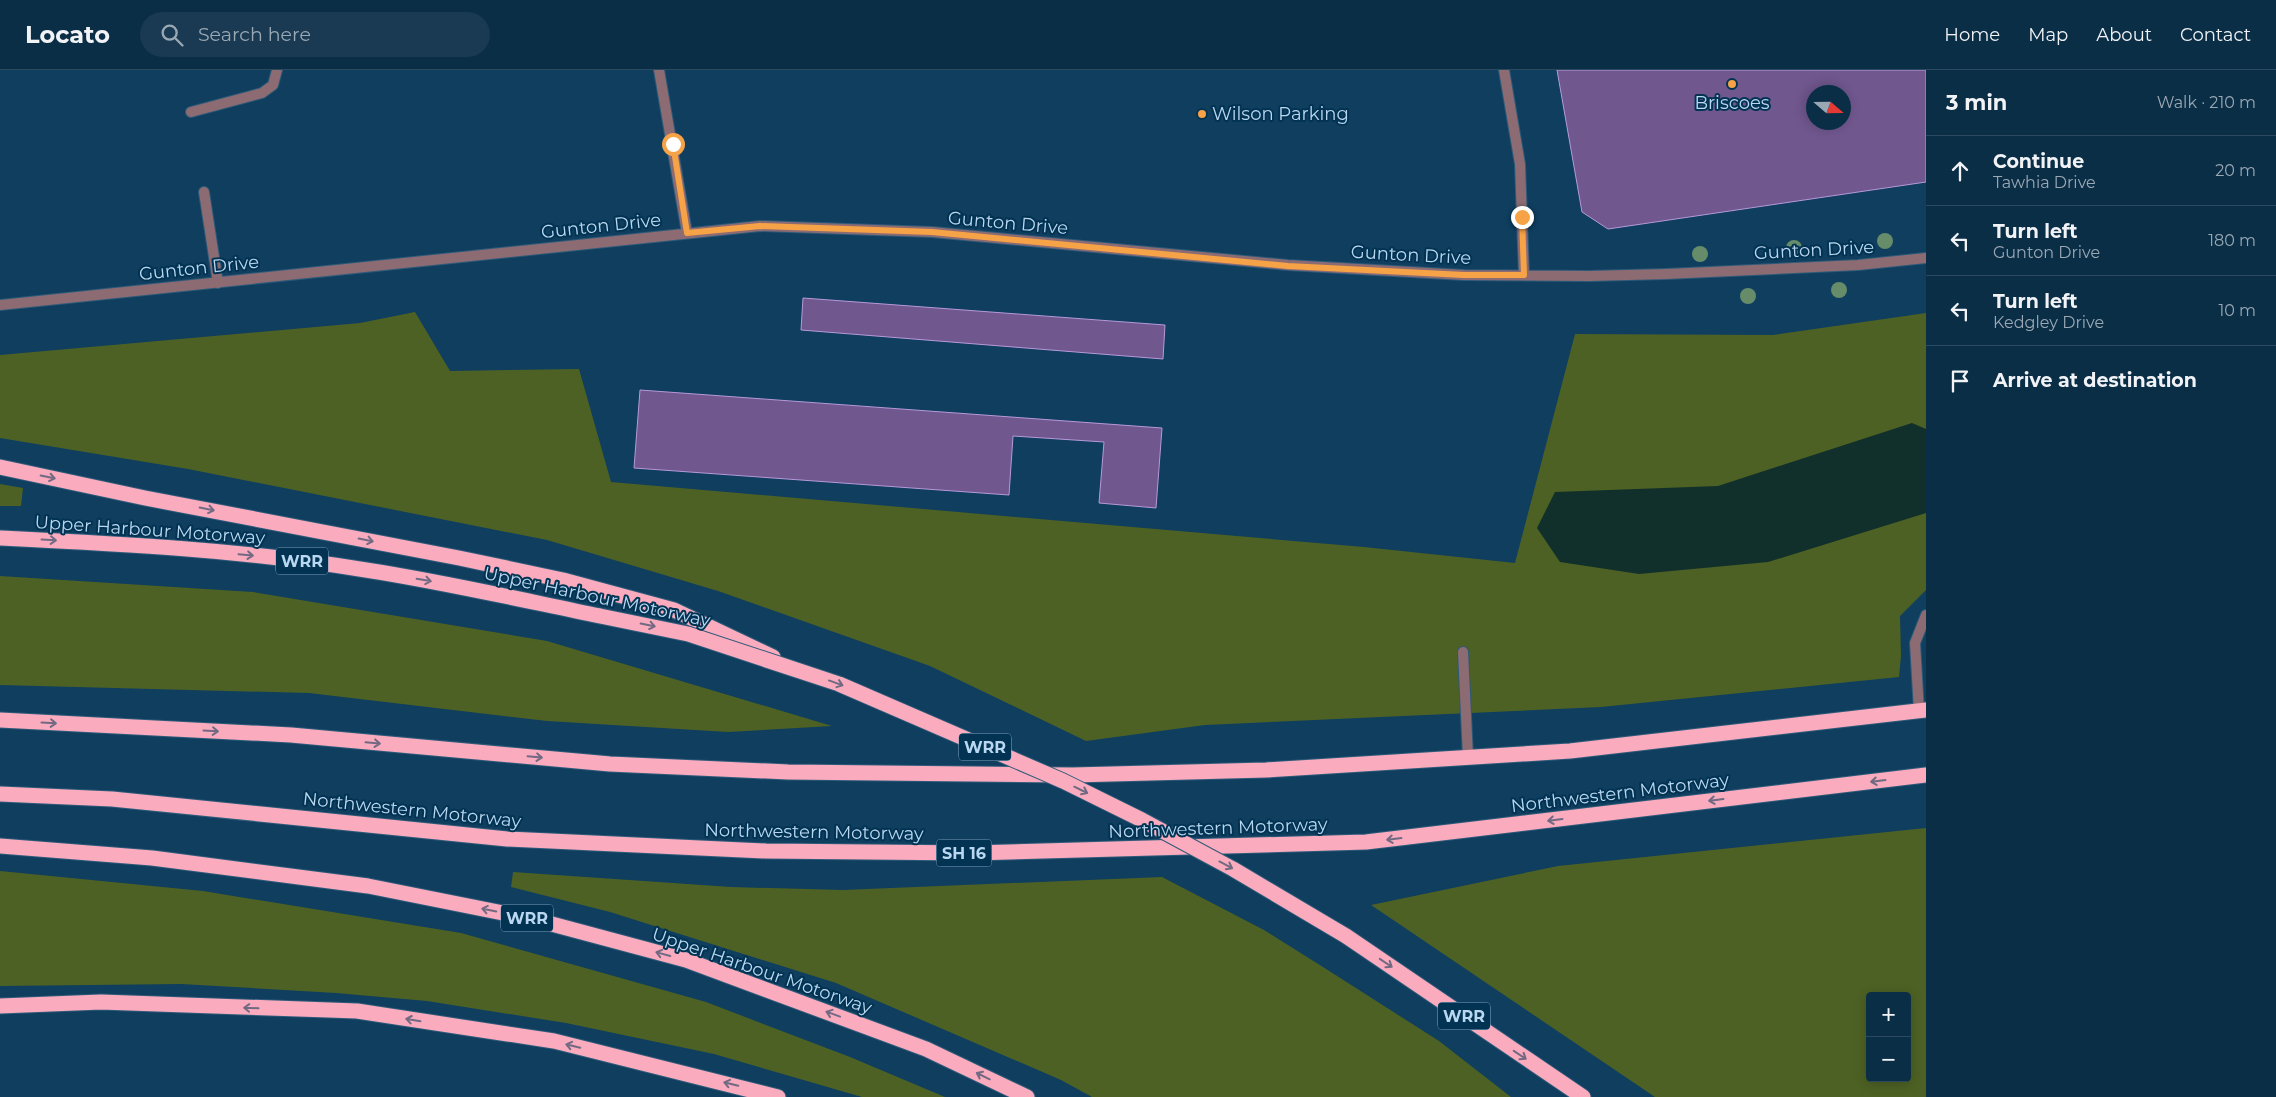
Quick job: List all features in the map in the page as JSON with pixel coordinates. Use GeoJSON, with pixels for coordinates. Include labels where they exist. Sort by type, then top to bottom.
{"type":"FeatureCollection","features":[{"type":"Feature","properties":{"kind":"highway"},"geometry":{"type":"LineString","coordinates":[[0,466],[145,498],[459,558],[608,592],[674,610],[806,672]]}},
{"type":"Feature","properties":{"kind":"highway","name":"Upper Harbour Motorway"},"geometry":{"type":"LineString","coordinates":[[0,538],[122,544],[267,557],[364,569],[688,634],[806,672],[839,684],[1080,790],[1142,820],[1233,869],[1346,936],[1583,1097]]}},
{"type":"Feature","properties":{"kind":"highway"},"geometry":{"type":"LineString","coordinates":[[0,720],[291,735],[610,764],[788,772],[1073,775],[1266,770],[1570,751],[1922,710]]}},
{"type":"Feature","properties":{"kind":"highway","name":"Northwestern Motorway"},"geometry":{"type":"LineString","coordinates":[[0,794],[112,799],[507,839],[766,852],[972,853],[1366,842],[1926,775]]}},
{"type":"Feature","properties":{"kind":"highway","name":"Upper Harbour Motorway"},"geometry":{"type":"LineString","coordinates":[[0,846],[152,858],[368,886],[533,919],[686,960],[926,1049],[1027,1097]]}},
{"type":"Feature","properties":{"kind":"highway"},"geometry":{"type":"LineString","coordinates":[[0,1006],[102,1002],[357,1011],[554,1041],[778,1097]]}},
{"type":"Feature","properties":{"kind":"street"},"geometry":{"type":"LineString","coordinates":[[191,112],[262,93],[273,85],[277,70]]}},
{"type":"Feature","properties":{"kind":"street"},"geometry":{"type":"LineString","coordinates":[[659,70],[687,233]]}},
{"type":"Feature","properties":{"kind":"street"},"geometry":{"type":"LineString","coordinates":[[1504,70],[1520,164],[1524,275]]}},
{"type":"Feature","properties":{"kind":"street"},"geometry":{"type":"LineString","coordinates":[[204,192],[218,283]]}},
{"type":"Feature","properties":{"kind":"street","name":"Gunton Drive"},"geometry":{"type":"LineString","coordinates":[[0,305],[760,226],[932,232],[1288,266],[1464,275],[1589,276],[1675,274],[1858,265],[1926,258]]}},
{"type":"Feature","properties":{"kind":"street"},"geometry":{"type":"LineString","coordinates":[[1922,710],[1915,643],[1926,614]]}},
{"type":"Feature","properties":{"kind":"street"},"geometry":{"type":"LineString","coordinates":[[1463,652],[1468,757]]}},
{"type":"Feature","properties":{"kind":"green space"},"geometry":{"type":"Polygon","coordinates":[[[415,312],[450,371],[579,369],[611,482],[1364,547],[1515,563],[1575,334],[1773,335],[1926,313],[1926,590],[1900,616],[1901,656],[1899,677],[1601,707],[1205,725],[1086,741],[930,666],[718,591],[547,540],[188,469],[0,438],[0,355],[360,323],[415,312]]]}},
{"type":"Feature","properties":{"kind":"green space"},"geometry":{"type":"Polygon","coordinates":[[[0,484],[23,488],[21,506],[0,506],[0,484]]]}},
{"type":"Feature","properties":{"kind":"green space"},"geometry":{"type":"Polygon","coordinates":[[[0,576],[253,592],[547,641],[832,726],[728,732],[547,721],[309,693],[0,685],[0,576]]]}},
{"type":"Feature","properties":{"kind":"green space"},"geometry":{"type":"Polygon","coordinates":[[[1926,828],[1926,1097],[1655,1097],[1371,905],[1558,866],[1926,828]]]}},
{"type":"Feature","properties":{"kind":"green space"},"geometry":{"type":"Polygon","coordinates":[[[0,871],[203,891],[461,933],[706,1002],[850,1057],[945,1097],[862,1097],[714,1054],[566,1023],[427,1001],[336,993],[181,984],[0,986],[0,871]]]}},
{"type":"Feature","properties":{"kind":"green space"},"geometry":{"type":"Polygon","coordinates":[[[513,872],[731,887],[843,890],[1162,877],[1264,930],[1323,967],[1439,1041],[1511,1097],[1092,1097],[1061,1080],[836,983],[610,912],[511,887],[513,872]]]}},
{"type":"Feature","properties":{"kind":"shaded area"},"geometry":{"type":"Polygon","coordinates":[[[1912,423],[1926,429],[1926,513],[1768,562],[1639,574],[1560,562],[1537,528],[1555,492],[1718,486],[1912,423]]]}},
{"type":"Feature","properties":{"kind":"building"},"geometry":{"type":"Polygon","coordinates":[[[1557,70],[1926,70],[1926,182],[1608,229],[1582,212],[1557,70]]]}},
{"type":"Feature","properties":{"kind":"building"},"geometry":{"type":"Polygon","coordinates":[[[803,298],[1165,325],[1163,359],[801,330],[803,298]]]}},
{"type":"Feature","properties":{"kind":"building"},"geometry":{"type":"Polygon","coordinates":[[[640,390],[1162,428],[1156,508],[1099,503],[1104,442],[1013,436],[1009,495],[634,468],[640,390]]]}},
{"type":"Feature","properties":{"kind":"place","name":"Briscoes"},"geometry":{"type":"Point","coordinates":[1732,84]}},
{"type":"Feature","properties":{"kind":"place","name":"Wilson Parking"},"geometry":{"type":"Point","coordinates":[1202,114]}},
{"type":"Feature","properties":{"kind":"route"},"geometry":{"type":"LineString","coordinates":[[673,144],[687,233],[760,226],[932,232],[1288,266],[1464,275],[1524,275],[1522,217]]}}]}
